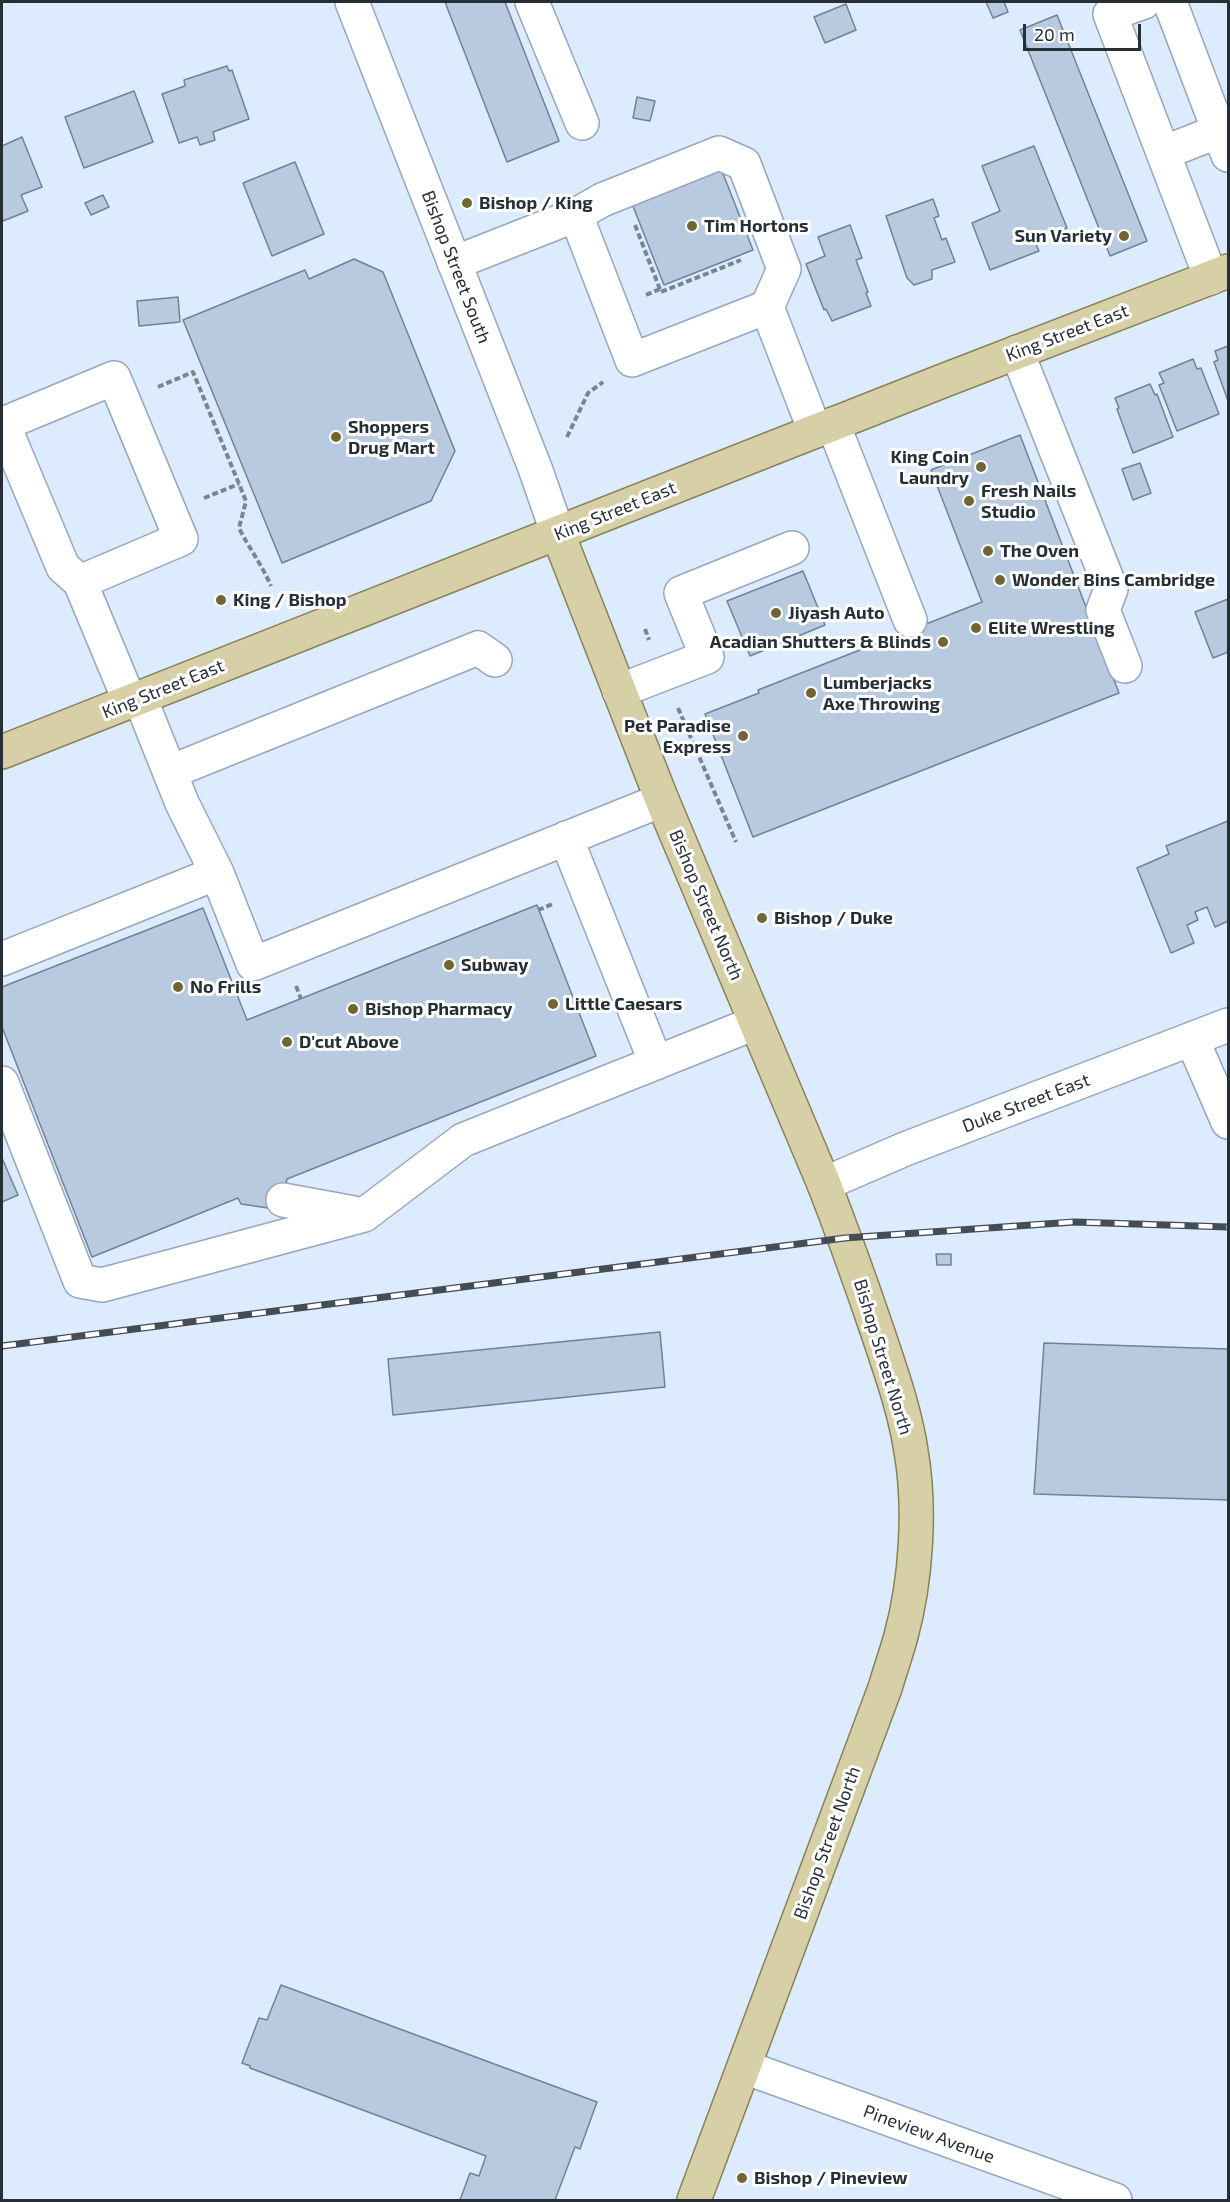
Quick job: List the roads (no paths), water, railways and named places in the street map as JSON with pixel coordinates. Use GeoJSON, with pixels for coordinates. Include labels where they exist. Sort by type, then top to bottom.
{"type":"FeatureCollection","features":[{"type":"Feature","properties":{"kind":"main road","name":"King Street East"},"geometry":{"type":"LineString","coordinates":[[2,753],[1220,274]]}},
{"type":"Feature","properties":{"kind":"main road","name":"Bishop Street North"},"geometry":{"type":"LineString","coordinates":[[558,534],[662,800],[845,1238],[900,1399],[912,1453],[915,1501],[914,1555],[902,1635],[885,1688],[694,2200]]}},
{"type":"Feature","properties":{"kind":"street","name":"Bishop Street South"},"geometry":{"type":"LineString","coordinates":[[351,2],[535,468],[558,534]]}},
{"type":"Feature","properties":{"kind":"street"},"geometry":{"type":"LineString","coordinates":[[532,2],[582,123]]}},
{"type":"Feature","properties":{"kind":"street"},"geometry":{"type":"LineString","coordinates":[[1144,2],[1110,14],[1163,153],[1220,274]]}},
{"type":"Feature","properties":{"kind":"street"},"geometry":{"type":"LineString","coordinates":[[1163,153],[1224,143],[1170,2]]}},
{"type":"Feature","properties":{"kind":"street"},"geometry":{"type":"LineString","coordinates":[[454,263],[576,215],[602,200],[719,153],[744,164],[784,269],[767,307],[632,360],[576,215]]}},
{"type":"Feature","properties":{"kind":"street"},"geometry":{"type":"LineString","coordinates":[[767,307],[910,620]]}},
{"type":"Feature","properties":{"kind":"street"},"geometry":{"type":"LineString","coordinates":[[1017,352],[1111,589],[1102,610],[1125,666]]}},
{"type":"Feature","properties":{"kind":"street"},"geometry":{"type":"LineString","coordinates":[[80,582],[181,539],[114,378],[3,424],[63,567],[80,582],[170,772],[182,803],[217,873],[253,964],[662,800]]}},
{"type":"Feature","properties":{"kind":"street"},"geometry":{"type":"LineString","coordinates":[[619,691],[707,657],[681,593],[792,548]]}},
{"type":"Feature","properties":{"kind":"street"},"geometry":{"type":"LineString","coordinates":[[170,772],[478,648],[495,660]]}},
{"type":"Feature","properties":{"kind":"street"},"geometry":{"type":"LineString","coordinates":[[566,838],[656,1062]]}},
{"type":"Feature","properties":{"kind":"street"},"geometry":{"type":"LineString","coordinates":[[2,959],[217,873]]}},
{"type":"Feature","properties":{"kind":"street"},"geometry":{"type":"LineString","coordinates":[[2,1083],[80,1281],[102,1285],[364,1215],[463,1140],[755,1023]]}},
{"type":"Feature","properties":{"kind":"street","name":"Duke Street East"},"geometry":{"type":"LineString","coordinates":[[824,1184],[905,1149],[1228,1025]]}},
{"type":"Feature","properties":{"kind":"street"},"geometry":{"type":"LineString","coordinates":[[1192,1039],[1228,1122]]}},
{"type":"Feature","properties":{"kind":"street"},"geometry":{"type":"LineString","coordinates":[[283,1200],[364,1215]]}},
{"type":"Feature","properties":{"kind":"street","name":"Pineview Avenue"},"geometry":{"type":"LineString","coordinates":[[744,2067],[1114,2200]]}},
{"type":"Feature","properties":{"kind":"railway"},"geometry":{"type":"LineString","coordinates":[[2,1346],[845,1238],[1074,1222],[1228,1227]]}},
{"type":"Feature","properties":{"kind":"place","name":"Bishop / King"},"geometry":{"type":"Point","coordinates":[467,203]}},
{"type":"Feature","properties":{"kind":"place","name":"Tim Hortons"},"geometry":{"type":"Point","coordinates":[692,226]}},
{"type":"Feature","properties":{"kind":"place","name":"Sun Variety"},"geometry":{"type":"Point","coordinates":[1124,236]}},
{"type":"Feature","properties":{"kind":"place","name":"Shoppers Drug Mart"},"geometry":{"type":"Point","coordinates":[336,437]}},
{"type":"Feature","properties":{"kind":"place","name":"King Coin Laundry"},"geometry":{"type":"Point","coordinates":[981,467]}},
{"type":"Feature","properties":{"kind":"place","name":"Fresh Nails Studio"},"geometry":{"type":"Point","coordinates":[969,501]}},
{"type":"Feature","properties":{"kind":"place","name":"The Oven"},"geometry":{"type":"Point","coordinates":[988,551]}},
{"type":"Feature","properties":{"kind":"place","name":"Wonder Bins Cambridge"},"geometry":{"type":"Point","coordinates":[1000,580]}},
{"type":"Feature","properties":{"kind":"place","name":"King / Bishop"},"geometry":{"type":"Point","coordinates":[221,600]}},
{"type":"Feature","properties":{"kind":"place","name":"Jiyash Auto"},"geometry":{"type":"Point","coordinates":[776,613]}},
{"type":"Feature","properties":{"kind":"place","name":"Elite Wrestling"},"geometry":{"type":"Point","coordinates":[976,628]}},
{"type":"Feature","properties":{"kind":"place","name":"Acadian Shutters & Blinds"},"geometry":{"type":"Point","coordinates":[943,642]}},
{"type":"Feature","properties":{"kind":"place","name":"Lumberjacks Axe Throwing"},"geometry":{"type":"Point","coordinates":[811,693]}},
{"type":"Feature","properties":{"kind":"place","name":"Pet Paradise Express"},"geometry":{"type":"Point","coordinates":[743,736]}},
{"type":"Feature","properties":{"kind":"place","name":"Bishop / Duke"},"geometry":{"type":"Point","coordinates":[762,918]}},
{"type":"Feature","properties":{"kind":"place","name":"Subway"},"geometry":{"type":"Point","coordinates":[449,965]}},
{"type":"Feature","properties":{"kind":"place","name":"No Frills"},"geometry":{"type":"Point","coordinates":[178,987]}},
{"type":"Feature","properties":{"kind":"place","name":"Little Caesars"},"geometry":{"type":"Point","coordinates":[553,1004]}},
{"type":"Feature","properties":{"kind":"place","name":"Bishop Pharmacy"},"geometry":{"type":"Point","coordinates":[353,1009]}},
{"type":"Feature","properties":{"kind":"place","name":"D'cut Above"},"geometry":{"type":"Point","coordinates":[287,1042]}},
{"type":"Feature","properties":{"kind":"place","name":"Bishop / Pineview"},"geometry":{"type":"Point","coordinates":[742,2178]}}]}
